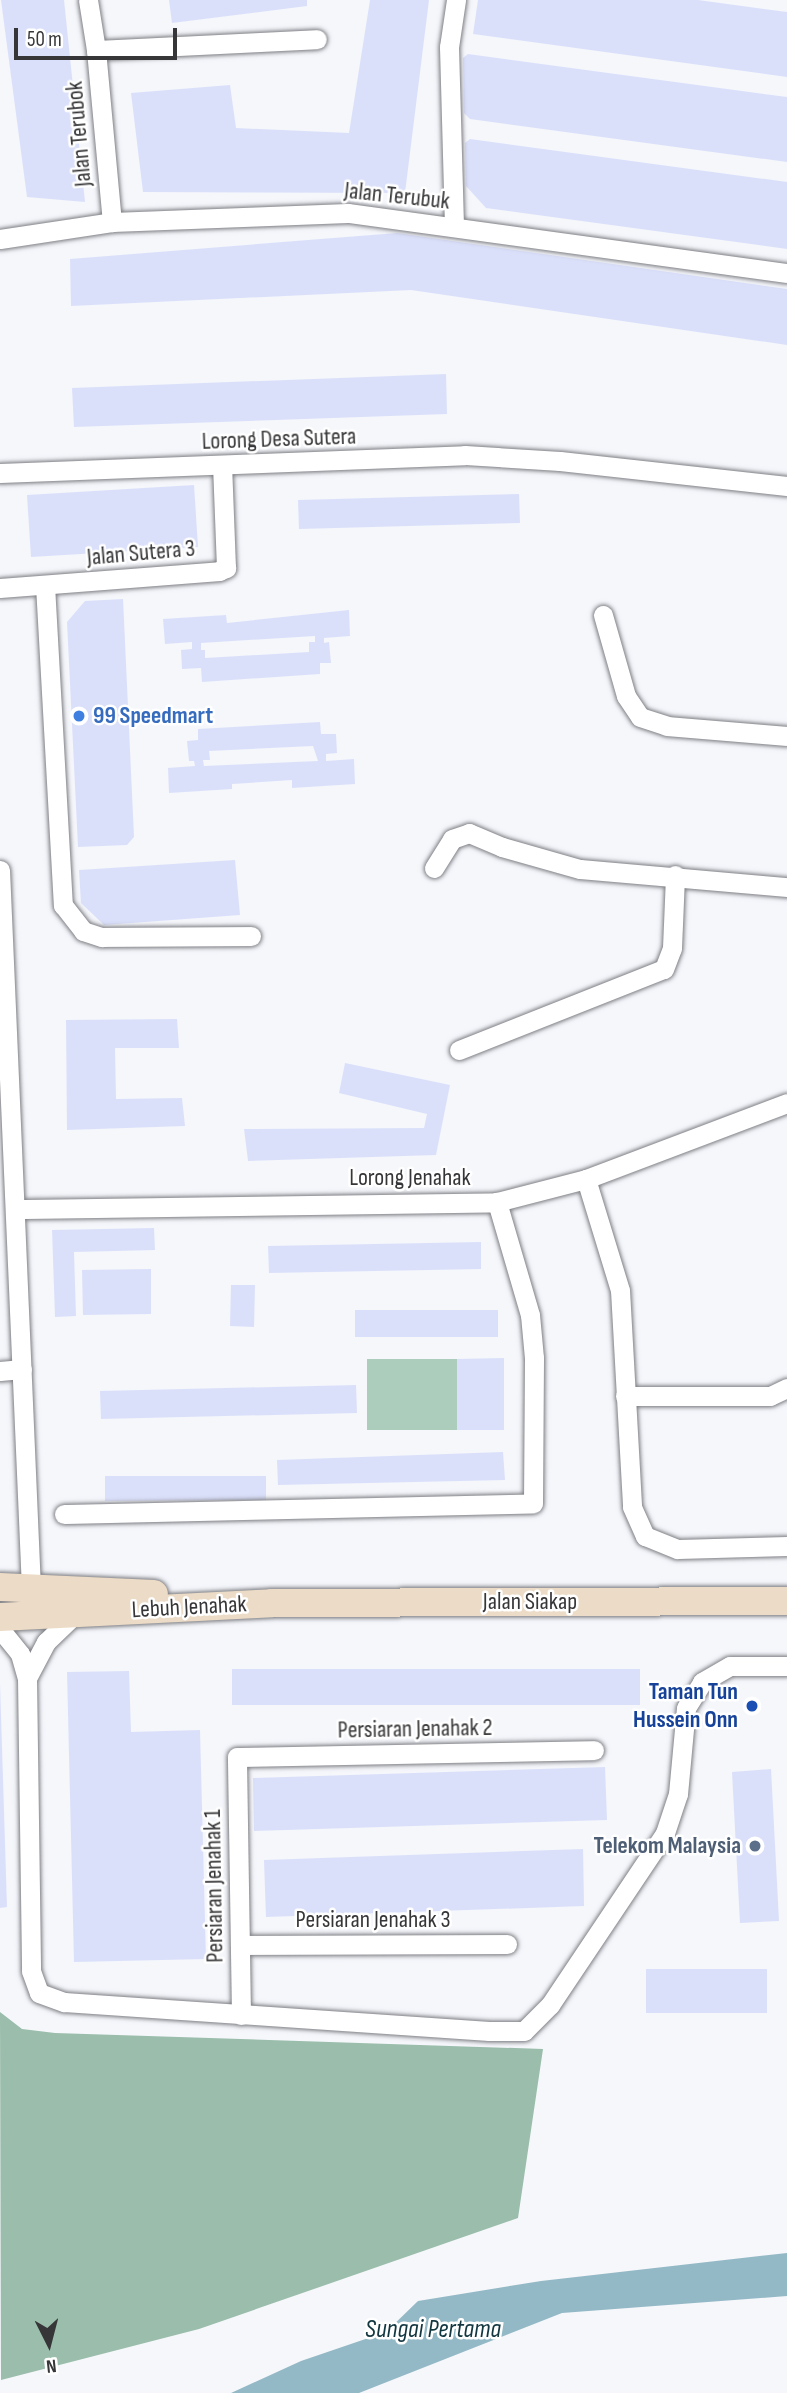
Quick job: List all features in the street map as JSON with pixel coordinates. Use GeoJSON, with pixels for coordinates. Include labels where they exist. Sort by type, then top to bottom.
{"type":"FeatureCollection","features":[{"type":"Feature","properties":{"kind":"street","name":"Jalan Terubok"},"geometry":{"type":"LineString","coordinates":[[88,0],[96,50],[112,222]]}},
{"type":"Feature","properties":{"kind":"street"},"geometry":{"type":"LineString","coordinates":[[454,226],[449,47],[456,0]]}},
{"type":"Feature","properties":{"kind":"street"},"geometry":{"type":"LineString","coordinates":[[96,50],[317,39]]}},
{"type":"Feature","properties":{"kind":"street","name":"Jalan Terubuk"},"geometry":{"type":"LineString","coordinates":[[0,239],[112,222],[348,213],[787,273]]}},
{"type":"Feature","properties":{"kind":"street","name":"Lorong Desa Sutera"},"geometry":{"type":"LineString","coordinates":[[0,473],[465,455],[560,461],[787,486]]}},
{"type":"Feature","properties":{"kind":"street","name":"Jalan Sutera 3"},"geometry":{"type":"LineString","coordinates":[[0,588],[219,571],[226,568],[222,466]]}},
{"type":"Feature","properties":{"kind":"street"},"geometry":{"type":"LineString","coordinates":[[45,585],[63,905],[83,931],[102,937],[251,936]]}},
{"type":"Feature","properties":{"kind":"street"},"geometry":{"type":"LineString","coordinates":[[603,615],[626,696],[640,717],[667,726],[787,736]]}},
{"type":"Feature","properties":{"kind":"street"},"geometry":{"type":"LineString","coordinates":[[434,868],[452,839],[457,835],[469,833],[502,847],[580,869],[675,875],[787,887]]}},
{"type":"Feature","properties":{"kind":"street"},"geometry":{"type":"LineString","coordinates":[[0,870],[31,1588]]}},
{"type":"Feature","properties":{"kind":"street"},"geometry":{"type":"LineString","coordinates":[[459,1050],[664,969],[672,948],[675,875]]}},
{"type":"Feature","properties":{"kind":"street","name":"Lorong Jenahak"},"geometry":{"type":"LineString","coordinates":[[16,1209],[497,1202],[586,1179],[787,1103]]}},
{"type":"Feature","properties":{"kind":"street"},"geometry":{"type":"LineString","coordinates":[[586,1179],[620,1290],[632,1507],[645,1536],[678,1549],[787,1546]]}},
{"type":"Feature","properties":{"kind":"street"},"geometry":{"type":"LineString","coordinates":[[64,1514],[533,1503],[534,1358],[530,1315],[497,1202]]}},
{"type":"Feature","properties":{"kind":"street"},"geometry":{"type":"LineString","coordinates":[[0,1371],[22,1369]]}},
{"type":"Feature","properties":{"kind":"street"},"geometry":{"type":"LineString","coordinates":[[625,1396],[770,1396],[787,1388]]}},
{"type":"Feature","properties":{"kind":"street","name":"Lebuh Jenahak"},"geometry":{"type":"LineString","coordinates":[[0,1587],[272,1602]]}},
{"type":"Feature","properties":{"kind":"street","name":"Jalan Siakap"},"geometry":{"type":"LineString","coordinates":[[272,1602],[787,1601]]}},
{"type":"Feature","properties":{"kind":"street","name":"Lebuh Jenahak"},"geometry":{"type":"LineString","coordinates":[[0,1617],[272,1602]]}},
{"type":"Feature","properties":{"kind":"street"},"geometry":{"type":"LineString","coordinates":[[27,1678],[46,1642],[76,1613]]}},
{"type":"Feature","properties":{"kind":"street"},"geometry":{"type":"LineString","coordinates":[[0,1629],[20,1654],[27,1678],[31,1971],[39,1993],[64,2002],[524,2031],[550,2005],[665,1833],[678,1794],[685,1708],[702,1682],[730,1666],[787,1666]]}},
{"type":"Feature","properties":{"kind":"street","name":"Persiaran Jenahak 2"},"geometry":{"type":"LineString","coordinates":[[237,1757],[594,1750]]}},
{"type":"Feature","properties":{"kind":"street","name":"Persiaran Jenahak 1"},"geometry":{"type":"LineString","coordinates":[[237,1757],[241,2015]]}},
{"type":"Feature","properties":{"kind":"street","name":"Persiaran Jenahak 3"},"geometry":{"type":"LineString","coordinates":[[240,1945],[507,1944]]}},
{"type":"Feature","properties":{"kind":"green space"},"geometry":{"type":"Polygon","coordinates":[[[367,1359],[457,1359],[457,1430],[367,1430],[367,1359]]]}},
{"type":"Feature","properties":{"kind":"green space"},"geometry":{"type":"Polygon","coordinates":[[[0,2012],[22,2029],[55,2033],[543,2049],[518,2218],[199,2329],[1,2380],[0,2012]]]}},
{"type":"Feature","properties":{"kind":"water","name":"Sungai Pertama"},"geometry":{"type":"Polygon","coordinates":[[[787,2253],[787,2296],[562,2313],[359,2393],[231,2393],[301,2361],[386,2332],[418,2301],[541,2281],[787,2253]]]}},
{"type":"Feature","properties":{"kind":"building"},"geometry":{"type":"Polygon","coordinates":[[[1,0],[64,0],[85,202],[27,197],[1,0]]]}},
{"type":"Feature","properties":{"kind":"building"},"geometry":{"type":"Polygon","coordinates":[[[169,0],[307,0],[307,6],[172,23],[169,0]]]}},
{"type":"Feature","properties":{"kind":"building"},"geometry":{"type":"Polygon","coordinates":[[[370,0],[429,0],[405,193],[143,192],[131,93],[230,85],[236,128],[349,133],[370,0]]]}},
{"type":"Feature","properties":{"kind":"building"},"geometry":{"type":"Polygon","coordinates":[[[478,0],[698,0],[787,12],[787,77],[473,34],[478,0]]]}},
{"type":"Feature","properties":{"kind":"building"},"geometry":{"type":"Polygon","coordinates":[[[468,54],[787,97],[787,162],[470,119],[464,113],[463,58],[468,54]]]}},
{"type":"Feature","properties":{"kind":"building"},"geometry":{"type":"Polygon","coordinates":[[[470,139],[787,182],[787,249],[486,208],[466,186],[465,143],[470,139]]]}},
{"type":"Feature","properties":{"kind":"building"},"geometry":{"type":"Polygon","coordinates":[[[397,233],[787,289],[787,345],[411,290],[71,306],[70,259],[397,233]]]}},
{"type":"Feature","properties":{"kind":"building"},"geometry":{"type":"Polygon","coordinates":[[[446,374],[447,414],[74,427],[72,388],[446,374]]]}},
{"type":"Feature","properties":{"kind":"building"},"geometry":{"type":"Polygon","coordinates":[[[194,485],[198,547],[31,557],[27,495],[194,485]]]}},
{"type":"Feature","properties":{"kind":"building"},"geometry":{"type":"Polygon","coordinates":[[[519,494],[520,523],[299,529],[298,500],[519,494]]]}},
{"type":"Feature","properties":{"kind":"building"},"geometry":{"type":"Polygon","coordinates":[[[123,599],[134,837],[127,845],[78,847],[67,622],[85,601],[123,599]]]}},
{"type":"Feature","properties":{"kind":"building"},"geometry":{"type":"Polygon","coordinates":[[[349,610],[350,636],[324,638],[324,643],[329,642],[331,663],[320,663],[320,674],[202,682],[201,668],[182,669],[181,650],[192,649],[192,642],[165,644],[163,619],[226,615],[227,623],[349,610]],[[315,636],[201,643],[201,650],[205,650],[205,658],[309,652],[309,642],[315,642],[315,636]]]}},
{"type":"Feature","properties":{"kind":"building"},"geometry":{"type":"Polygon","coordinates":[[[320,722],[321,734],[336,734],[337,753],[326,754],[326,761],[354,759],[355,784],[292,788],[292,780],[232,784],[232,789],[169,793],[168,768],[195,766],[194,761],[189,761],[187,741],[198,740],[198,729],[320,722]],[[313,746],[209,751],[210,760],[203,760],[204,766],[318,761],[313,746]]]}},
{"type":"Feature","properties":{"kind":"building"},"geometry":{"type":"Polygon","coordinates":[[[235,860],[240,915],[104,925],[81,903],[79,870],[235,860]]]}},
{"type":"Feature","properties":{"kind":"building"},"geometry":{"type":"Polygon","coordinates":[[[177,1019],[179,1048],[115,1048],[116,1099],[182,1098],[185,1126],[67,1130],[66,1020],[177,1019]]]}},
{"type":"Feature","properties":{"kind":"building"},"geometry":{"type":"Polygon","coordinates":[[[345,1063],[450,1085],[436,1155],[248,1161],[244,1129],[424,1128],[427,1114],[339,1093],[345,1063]]]}},
{"type":"Feature","properties":{"kind":"building"},"geometry":{"type":"Polygon","coordinates":[[[154,1228],[155,1250],[74,1252],[76,1316],[55,1317],[52,1230],[154,1228]]]}},
{"type":"Feature","properties":{"kind":"building"},"geometry":{"type":"Polygon","coordinates":[[[481,1242],[481,1269],[269,1273],[268,1246],[481,1242]]]}},
{"type":"Feature","properties":{"kind":"building"},"geometry":{"type":"Polygon","coordinates":[[[151,1269],[151,1314],[83,1315],[82,1270],[151,1269]]]}},
{"type":"Feature","properties":{"kind":"building"},"geometry":{"type":"Polygon","coordinates":[[[231,1285],[255,1285],[254,1327],[230,1326],[231,1285]]]}},
{"type":"Feature","properties":{"kind":"building"},"geometry":{"type":"Polygon","coordinates":[[[355,1310],[498,1310],[498,1337],[355,1337],[355,1310]]]}},
{"type":"Feature","properties":{"kind":"building"},"geometry":{"type":"Polygon","coordinates":[[[504,1358],[504,1430],[457,1430],[457,1359],[504,1358]]]}},
{"type":"Feature","properties":{"kind":"building"},"geometry":{"type":"Polygon","coordinates":[[[356,1385],[357,1413],[101,1419],[100,1391],[356,1385]]]}},
{"type":"Feature","properties":{"kind":"building"},"geometry":{"type":"Polygon","coordinates":[[[503,1452],[505,1480],[278,1485],[277,1460],[503,1452]]]}},
{"type":"Feature","properties":{"kind":"building"},"geometry":{"type":"Polygon","coordinates":[[[105,1476],[266,1476],[266,1500],[105,1501],[105,1476]]]}},
{"type":"Feature","properties":{"kind":"building"},"geometry":{"type":"Polygon","coordinates":[[[232,1669],[640,1669],[640,1705],[232,1705],[232,1669]]]}},
{"type":"Feature","properties":{"kind":"building"},"geometry":{"type":"Polygon","coordinates":[[[129,1671],[131,1732],[200,1730],[206,1959],[74,1962],[67,1672],[129,1671]]]}},
{"type":"Feature","properties":{"kind":"building"},"geometry":{"type":"Polygon","coordinates":[[[0,1684],[7,1907],[0,1908],[0,1684]]]}},
{"type":"Feature","properties":{"kind":"building"},"geometry":{"type":"Polygon","coordinates":[[[605,1767],[607,1820],[254,1831],[253,1778],[605,1767]]]}},
{"type":"Feature","properties":{"kind":"building","name":"Telekom Malaysia"},"geometry":{"type":"Polygon","coordinates":[[[771,1769],[779,1921],[740,1923],[732,1772],[771,1769]]]}},
{"type":"Feature","properties":{"kind":"building"},"geometry":{"type":"Polygon","coordinates":[[[583,1849],[584,1906],[266,1917],[264,1860],[583,1849]]]}},
{"type":"Feature","properties":{"kind":"building"},"geometry":{"type":"Polygon","coordinates":[[[646,1969],[767,1969],[767,2013],[646,2013],[646,1969]]]}},
{"type":"Feature","properties":{"kind":"place","name":"99 Speedmart"},"geometry":{"type":"Point","coordinates":[79,716]}},
{"type":"Feature","properties":{"kind":"place","name":"Taman Tun Hussein Onn"},"geometry":{"type":"Point","coordinates":[752,1706]}},
{"type":"Feature","properties":{"kind":"place","name":"Telekom Malaysia"},"geometry":{"type":"Point","coordinates":[755,1846]}}]}
